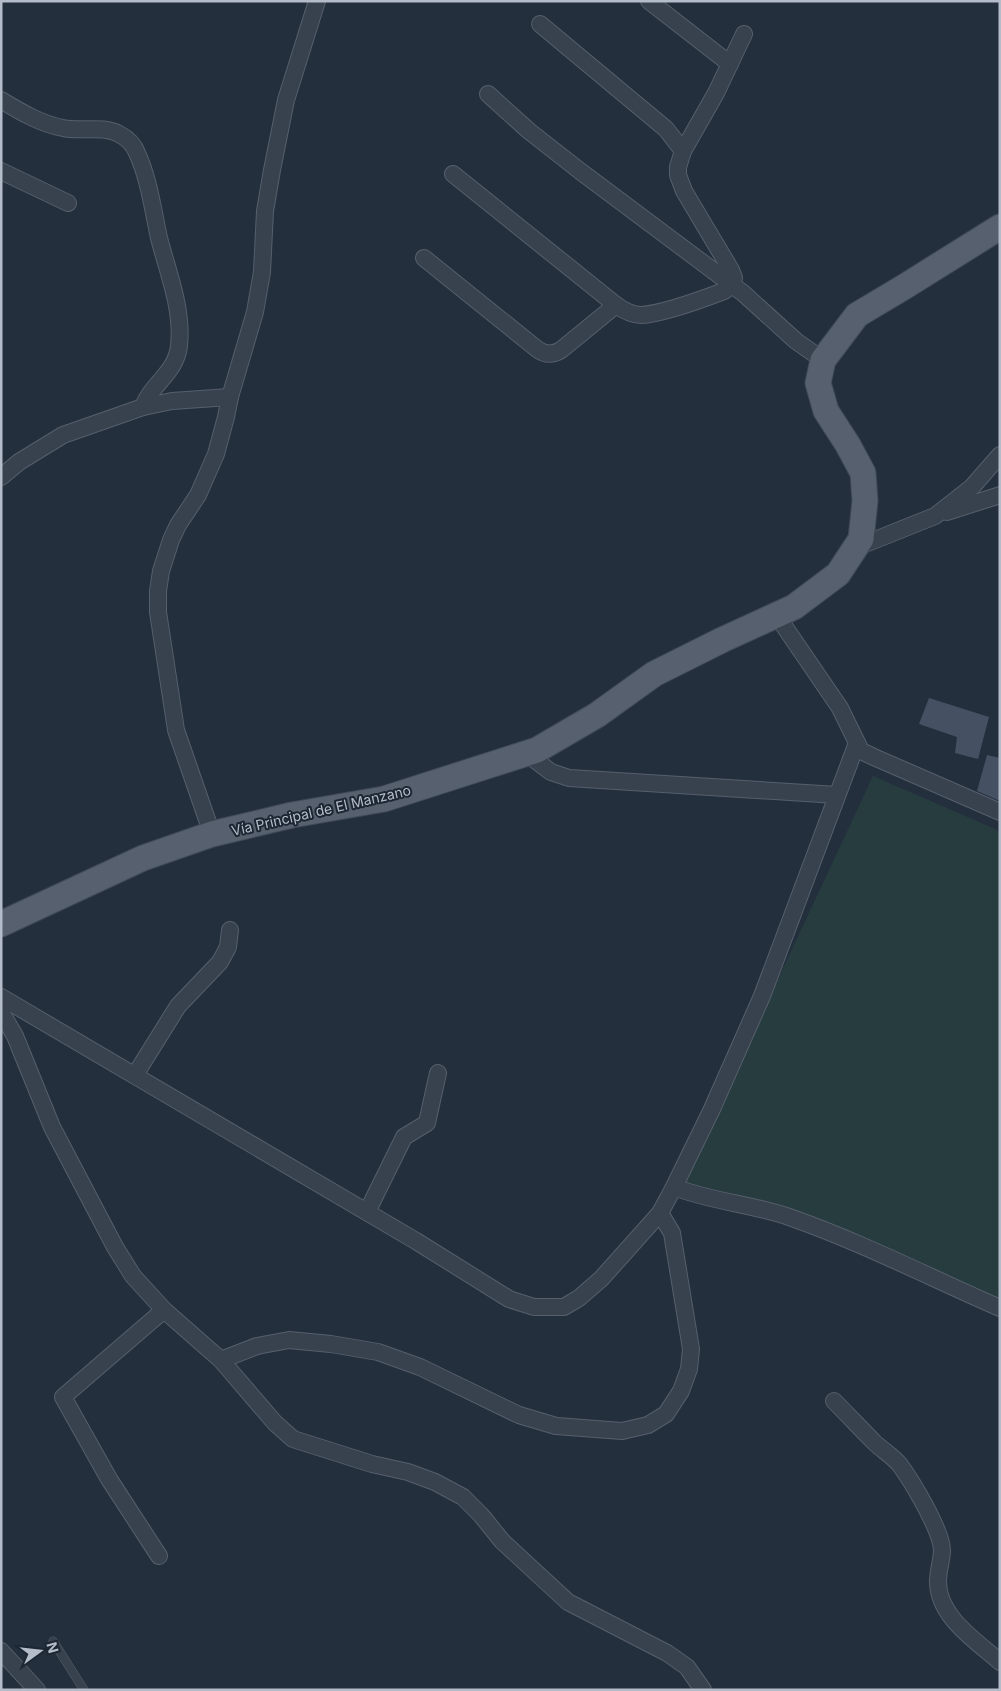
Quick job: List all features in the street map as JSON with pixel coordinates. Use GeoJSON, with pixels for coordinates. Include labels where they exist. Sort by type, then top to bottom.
{"type":"FeatureCollection","features":[{"type":"Feature","properties":{"kind":"main road","name":"Vía Principal de El Manzano"},"geometry":{"type":"LineString","coordinates":[[1,924],[143,858],[212,834],[292,815],[384,799],[537,750],[597,715],[654,674],[794,607],[838,574],[861,539],[865,501],[863,474],[848,445],[826,412],[818,383],[824,360],[858,315],[1000,227]]}},
{"type":"Feature","properties":{"kind":"street"},"geometry":{"type":"LineString","coordinates":[[212,834],[176,730],[158,612],[158,591],[161,572],[171,540],[178,524],[198,495],[216,454],[230,397],[255,312],[264,242],[265,211],[286,100],[317,1]]}},
{"type":"Feature","properties":{"kind":"street"},"geometry":{"type":"LineString","coordinates":[[649,1],[730,64]]}},
{"type":"Feature","properties":{"kind":"street"},"geometry":{"type":"LineString","coordinates":[[540,24],[666,128],[683,151]]}},
{"type":"Feature","properties":{"kind":"street"},"geometry":{"type":"LineString","coordinates":[[453,174],[616,305],[629,313],[641,315],[658,312],[711,296],[732,285],[734,278],[728,264],[680,184],[678,167],[683,151],[716,93],[744,34]]}},
{"type":"Feature","properties":{"kind":"street"},"geometry":{"type":"LineString","coordinates":[[488,94],[529,131],[580,172],[732,285],[796,341],[824,360]]}},
{"type":"Feature","properties":{"kind":"street"},"geometry":{"type":"LineString","coordinates":[[1,100],[21,112],[54,126],[65,129],[108,130],[115,132],[127,140],[137,153],[146,181],[175,297],[179,337],[175,362],[143,407]]}},
{"type":"Feature","properties":{"kind":"street"},"geometry":{"type":"LineString","coordinates":[[1,170],[68,202]]}},
{"type":"Feature","properties":{"kind":"street"},"geometry":{"type":"LineString","coordinates":[[424,258],[537,349],[545,353],[555,353],[561,350],[616,305]]}},
{"type":"Feature","properties":{"kind":"street"},"geometry":{"type":"LineString","coordinates":[[1,476],[63,434],[143,407],[172,400],[230,397]]}},
{"type":"Feature","properties":{"kind":"street"},"geometry":{"type":"LineString","coordinates":[[936,516],[972,486],[1000,455]]}},
{"type":"Feature","properties":{"kind":"street"},"geometry":{"type":"LineString","coordinates":[[855,548],[936,516],[1000,495]]}},
{"type":"Feature","properties":{"kind":"street"},"geometry":{"type":"LineString","coordinates":[[794,607],[782,613],[784,626],[840,708],[861,751],[1000,812]]}},
{"type":"Feature","properties":{"kind":"street"},"geometry":{"type":"LineString","coordinates":[[1,997],[416,1240],[509,1299],[534,1307],[564,1307],[579,1298],[601,1279],[660,1213],[674,1187],[712,1109],[762,996],[857,743]]}},
{"type":"Feature","properties":{"kind":"street"},"geometry":{"type":"LineString","coordinates":[[537,750],[535,760],[551,772],[569,778],[838,796]]}},
{"type":"Feature","properties":{"kind":"street"},"geometry":{"type":"LineString","coordinates":[[135,1076],[178,1006],[220,962],[228,947],[230,930]]}},
{"type":"Feature","properties":{"kind":"street"},"geometry":{"type":"LineString","coordinates":[[1,1012],[15,1036],[52,1127],[115,1247],[134,1276],[164,1310],[221,1360],[275,1423],[293,1439],[372,1464],[408,1472],[435,1482],[463,1497],[481,1515],[502,1541],[568,1602],[667,1653],[688,1668],[703,1690]]}},
{"type":"Feature","properties":{"kind":"street"},"geometry":{"type":"LineString","coordinates":[[367,1212],[404,1137],[427,1123],[438,1073]]}},
{"type":"Feature","properties":{"kind":"street"},"geometry":{"type":"LineString","coordinates":[[674,1187],[695,1195],[791,1217],[844,1238],[1000,1308]]}},
{"type":"Feature","properties":{"kind":"street"},"geometry":{"type":"LineString","coordinates":[[221,1360],[257,1346],[289,1340],[331,1344],[378,1352],[420,1367],[519,1415],[556,1426],[622,1431],[648,1425],[666,1414],[681,1391],[689,1369],[691,1349],[672,1233],[660,1213]]}},
{"type":"Feature","properties":{"kind":"street"},"geometry":{"type":"LineString","coordinates":[[159,1556],[109,1479],[63,1397],[164,1310]]}},
{"type":"Feature","properties":{"kind":"street"},"geometry":{"type":"LineString","coordinates":[[834,1401],[875,1444],[899,1465],[927,1510],[942,1545],[943,1554],[938,1584],[944,1605],[955,1622],[1000,1662]]}},
{"type":"Feature","properties":{"kind":"street"},"geometry":{"type":"LineString","coordinates":[[1,1651],[37,1690]]}},
{"type":"Feature","properties":{"kind":"lane"},"geometry":{"type":"LineString","coordinates":[[53,1641],[84,1690]]}},
{"type":"Feature","properties":{"kind":"green space"},"geometry":{"type":"Polygon","coordinates":[[[873,776],[1000,831],[1000,1306],[937,1276],[673,1182],[721,1101],[873,776]]]}},
{"type":"Feature","properties":{"kind":"building"},"geometry":{"type":"Polygon","coordinates":[[[929,698],[989,717],[978,759],[955,753],[957,737],[919,724],[929,698]]]}},
{"type":"Feature","properties":{"kind":"building"},"geometry":{"type":"Polygon","coordinates":[[[987,755],[1000,758],[1000,801],[977,791],[987,755]]]}}]}
